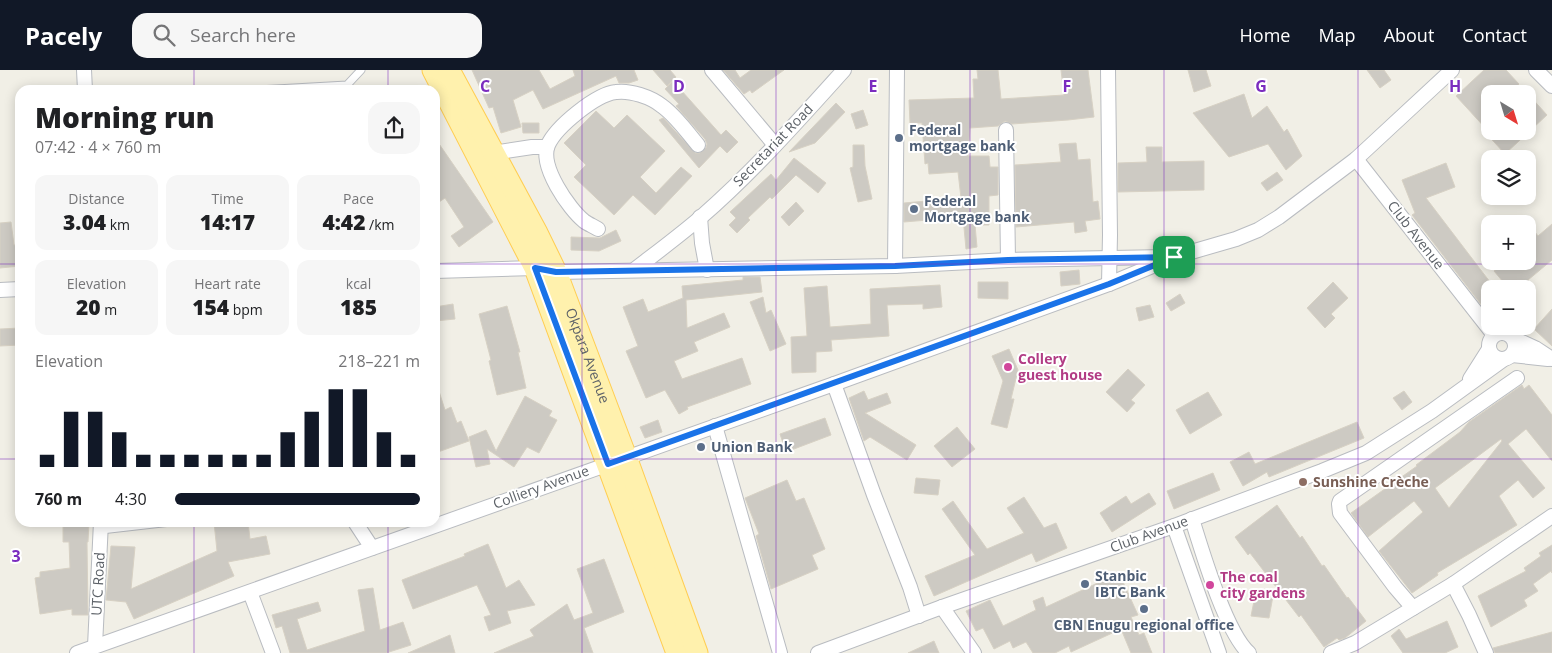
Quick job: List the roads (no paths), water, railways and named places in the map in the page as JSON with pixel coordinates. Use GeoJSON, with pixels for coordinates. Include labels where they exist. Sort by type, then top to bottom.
{"type":"FeatureCollection","features":[{"type":"Feature","properties":{"kind":"main road","name":"Okpara Avenue"},"geometry":{"type":"LineString","coordinates":[[433,70],[545,270],[617,460],[697,653]]}},
{"type":"Feature","properties":{"kind":"main road","name":"Okpara Avenue"},"geometry":{"type":"LineString","coordinates":[[449,70],[537,233],[545,270]]}},
{"type":"Feature","properties":{"kind":"main road","name":"Okpara Avenue"},"geometry":{"type":"LineString","coordinates":[[617,460],[677,653]]}},
{"type":"Feature","properties":{"kind":"street"},"geometry":{"type":"LineString","coordinates":[[84,70],[86,85]]}},
{"type":"Feature","properties":{"kind":"street"},"geometry":{"type":"LineString","coordinates":[[712,70],[775,145]]}},
{"type":"Feature","properties":{"kind":"street","name":"Secretariat Road"},"geometry":{"type":"LineString","coordinates":[[634,270],[700,217],[775,145],[844,70]]}},
{"type":"Feature","properties":{"kind":"street"},"geometry":{"type":"LineString","coordinates":[[895,266],[897,70]]}},
{"type":"Feature","properties":{"kind":"street"},"geometry":{"type":"LineString","coordinates":[[1108,70],[1109,284]]}},
{"type":"Feature","properties":{"kind":"street"},"geometry":{"type":"LineString","coordinates":[[440,271],[706,270],[895,266],[1008,260],[1174,257],[1236,239],[1258,230],[1279,217],[1356,159],[1452,70]]}},
{"type":"Feature","properties":{"kind":"street"},"geometry":{"type":"LineString","coordinates":[[1536,70],[1552,86]]}},
{"type":"Feature","properties":{"kind":"street"},"geometry":{"type":"LineString","coordinates":[[598,229],[585,222],[563,196],[550,169],[547,146],[584,107],[604,95],[616,92],[647,98],[662,106],[677,120],[698,146]]}},
{"type":"Feature","properties":{"kind":"street"},"geometry":{"type":"LineString","coordinates":[[1006,130],[1008,260]]}},
{"type":"Feature","properties":{"kind":"street"},"geometry":{"type":"LineString","coordinates":[[493,153],[547,146]]}},
{"type":"Feature","properties":{"kind":"street","name":"Club Avenue"},"geometry":{"type":"LineString","coordinates":[[1356,159],[1481,318]]}},
{"type":"Feature","properties":{"kind":"street"},"geometry":{"type":"LineString","coordinates":[[700,217],[706,270]]}},
{"type":"Feature","properties":{"kind":"street","name":"Colliery Avenue"},"geometry":{"type":"LineString","coordinates":[[440,524],[834,384],[1109,284],[1174,257]]}},
{"type":"Feature","properties":{"kind":"street"},"geometry":{"type":"LineString","coordinates":[[0,290],[15,289]]}},
{"type":"Feature","properties":{"kind":"street","name":"Club Avenue"},"geometry":{"type":"LineString","coordinates":[[1466,386],[1489,348],[1490,341],[1494,335]]}},
{"type":"Feature","properties":{"kind":"street"},"geometry":{"type":"LineString","coordinates":[[1508,335],[1552,359]]}},
{"type":"Feature","properties":{"kind":"street"},"geometry":{"type":"LineString","coordinates":[[1508,357],[1515,350],[1513,338]]}},
{"type":"Feature","properties":{"kind":"street"},"geometry":{"type":"LineString","coordinates":[[1489,348],[1493,356],[1552,359]]}},
{"type":"Feature","properties":{"kind":"street","name":"Club Avenue"},"geometry":{"type":"LineString","coordinates":[[818,653],[1322,472],[1366,453],[1432,411],[1508,357]]}},
{"type":"Feature","properties":{"kind":"street"},"geometry":{"type":"LineString","coordinates":[[1413,608],[1340,513],[1338,504],[1353,491],[1516,378]]}},
{"type":"Feature","properties":{"kind":"street"},"geometry":{"type":"LineString","coordinates":[[834,384],[874,496],[910,587],[919,616]]}},
{"type":"Feature","properties":{"kind":"street"},"geometry":{"type":"LineString","coordinates":[[715,426],[780,653]]}},
{"type":"Feature","properties":{"kind":"street"},"geometry":{"type":"LineString","coordinates":[[1337,652],[1356,643],[1453,584],[1552,516]]}},
{"type":"Feature","properties":{"kind":"street"},"geometry":{"type":"LineString","coordinates":[[1192,519],[1221,601],[1238,640],[1249,653]]}},
{"type":"Feature","properties":{"kind":"street"},"geometry":{"type":"LineString","coordinates":[[1174,526],[1219,653]]}},
{"type":"Feature","properties":{"kind":"street","name":"UTC Road"},"geometry":{"type":"LineString","coordinates":[[95,646],[101,527]]}},
{"type":"Feature","properties":{"kind":"street"},"geometry":{"type":"LineString","coordinates":[[358,527],[372,548]]}},
{"type":"Feature","properties":{"kind":"street","name":"Colliery Avenue"},"geometry":{"type":"LineString","coordinates":[[77,653],[430,527]]}},
{"type":"Feature","properties":{"kind":"street"},"geometry":{"type":"LineString","coordinates":[[1453,584],[1486,653]]}},
{"type":"Feature","properties":{"kind":"street"},"geometry":{"type":"LineString","coordinates":[[250,592],[273,653]]}},
{"type":"Feature","properties":{"kind":"street"},"geometry":{"type":"LineString","coordinates":[[942,607],[974,653]]}},
{"type":"Feature","properties":{"kind":"lane"},"geometry":{"type":"LineString","coordinates":[[347,85],[362,70]]}},
{"type":"Feature","properties":{"kind":"place","name":"Federal mortgage bank"},"geometry":{"type":"Point","coordinates":[899,138]}},
{"type":"Feature","properties":{"kind":"place","name":"Federal Mortgage bank"},"geometry":{"type":"Point","coordinates":[914,209]}},
{"type":"Feature","properties":{"kind":"place","name":"Collery guest house"},"geometry":{"type":"Point","coordinates":[1008,367]}},
{"type":"Feature","properties":{"kind":"place","name":"Union Bank"},"geometry":{"type":"Point","coordinates":[701,447]}},
{"type":"Feature","properties":{"kind":"place","name":"Sunshine Crèche"},"geometry":{"type":"Point","coordinates":[1303,482]}},
{"type":"Feature","properties":{"kind":"place","name":"Stanbic IBTC Bank"},"geometry":{"type":"Point","coordinates":[1085,584]}},
{"type":"Feature","properties":{"kind":"place","name":"The coal city gardens"},"geometry":{"type":"Point","coordinates":[1210,585]}},
{"type":"Feature","properties":{"kind":"place","name":"CBN Enugu regional office"},"geometry":{"type":"Point","coordinates":[1144,609]}}]}
